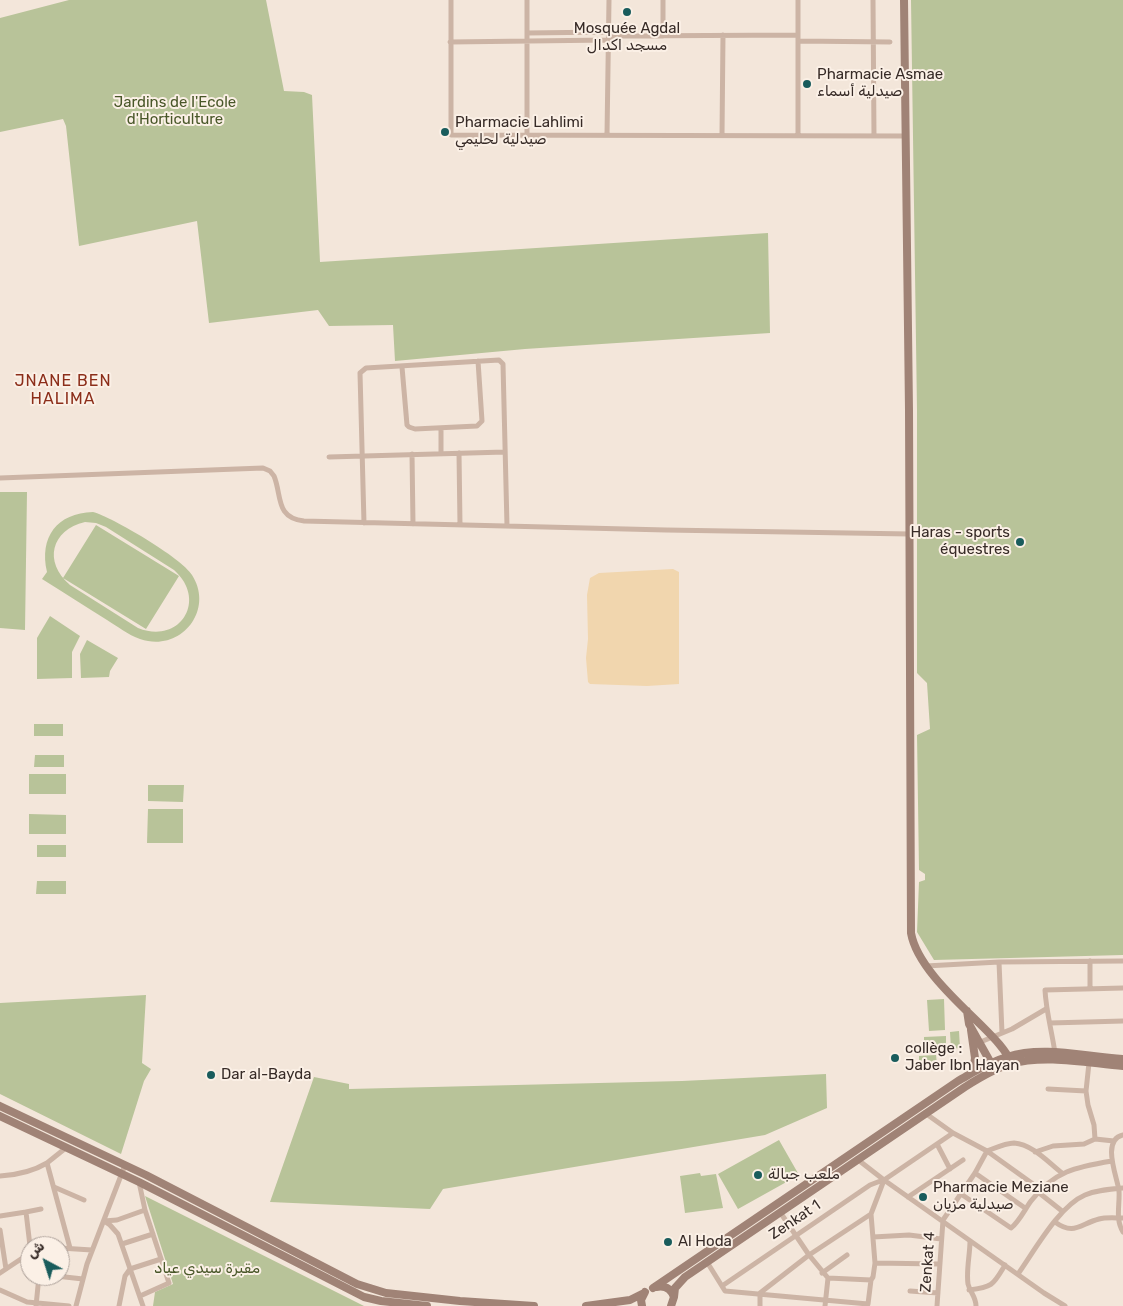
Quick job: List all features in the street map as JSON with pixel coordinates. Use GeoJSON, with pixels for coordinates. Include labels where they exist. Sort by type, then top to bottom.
{"type":"FeatureCollection","features":[{"type":"Feature","properties":{"kind":"main road"},"geometry":{"type":"LineString","coordinates":[[904,0],[904,136],[907,221],[910,534],[911,933],[914,947],[926,966],[993,1037],[1010,1060]]}},
{"type":"Feature","properties":{"kind":"main road"},"geometry":{"type":"LineString","coordinates":[[967,1010],[969,1024],[976,1044],[995,1070]]}},
{"type":"Feature","properties":{"kind":"main road"},"geometry":{"type":"LineString","coordinates":[[973,1072],[976,1044]]}},
{"type":"Feature","properties":{"kind":"main road"},"geometry":{"type":"LineString","coordinates":[[673,1302],[674,1291],[679,1282],[780,1212],[854,1156],[990,1062],[1010,1060],[1034,1061],[1055,1056],[1123,1059]]}},
{"type":"Feature","properties":{"kind":"main road"},"geometry":{"type":"LineString","coordinates":[[1055,1056],[1089,1063],[1123,1066]]}},
{"type":"Feature","properties":{"kind":"main road"},"geometry":{"type":"LineString","coordinates":[[586,1306],[630,1300],[653,1288],[854,1156],[925,1113],[964,1086],[1010,1060]]}},
{"type":"Feature","properties":{"kind":"main road"},"geometry":{"type":"LineString","coordinates":[[0,1106],[125,1165],[372,1300],[427,1306]]}},
{"type":"Feature","properties":{"kind":"main road"},"geometry":{"type":"LineString","coordinates":[[0,1116],[320,1271],[386,1293],[434,1302],[534,1306]]}},
{"type":"Feature","properties":{"kind":"main road"},"geometry":{"type":"LineString","coordinates":[[653,1288],[663,1286],[667,1288],[673,1302]]}},
{"type":"Feature","properties":{"kind":"main road"},"geometry":{"type":"LineString","coordinates":[[642,1306],[641,1300],[644,1293]]}},
{"type":"Feature","properties":{"kind":"street"},"geometry":{"type":"LineString","coordinates":[[451,0],[451,135],[904,136]]}},
{"type":"Feature","properties":{"kind":"street"},"geometry":{"type":"LineString","coordinates":[[527,0],[528,134]]}},
{"type":"Feature","properties":{"kind":"street"},"geometry":{"type":"LineString","coordinates":[[607,135],[610,0]]}},
{"type":"Feature","properties":{"kind":"street"},"geometry":{"type":"LineString","coordinates":[[663,0],[663,36]]}},
{"type":"Feature","properties":{"kind":"street"},"geometry":{"type":"LineString","coordinates":[[798,0],[798,135]]}},
{"type":"Feature","properties":{"kind":"street"},"geometry":{"type":"LineString","coordinates":[[873,0],[874,136]]}},
{"type":"Feature","properties":{"kind":"street"},"geometry":{"type":"LineString","coordinates":[[527,33],[609,32],[617,36],[723,35],[890,42]]}},
{"type":"Feature","properties":{"kind":"street"},"geometry":{"type":"LineString","coordinates":[[722,135],[723,35]]}},
{"type":"Feature","properties":{"kind":"street"},"geometry":{"type":"LineString","coordinates":[[450,42],[609,40],[617,36]]}},
{"type":"Feature","properties":{"kind":"street"},"geometry":{"type":"LineString","coordinates":[[364,523],[360,373],[366,368],[499,360],[503,364],[507,526]]}},
{"type":"Feature","properties":{"kind":"street"},"geometry":{"type":"LineString","coordinates":[[402,367],[408,428],[477,426],[482,421],[478,361]]}},
{"type":"Feature","properties":{"kind":"street"},"geometry":{"type":"LineString","coordinates":[[440,428],[441,454]]}},
{"type":"Feature","properties":{"kind":"street"},"geometry":{"type":"LineString","coordinates":[[329,457],[505,452]]}},
{"type":"Feature","properties":{"kind":"street"},"geometry":{"type":"LineString","coordinates":[[458,453],[460,525]]}},
{"type":"Feature","properties":{"kind":"street"},"geometry":{"type":"LineString","coordinates":[[412,454],[413,524]]}},
{"type":"Feature","properties":{"kind":"street"},"geometry":{"type":"LineString","coordinates":[[0,478],[263,468],[270,471],[274,476],[282,508],[286,514],[294,519],[304,521],[910,534]]}},
{"type":"Feature","properties":{"kind":"street"},"geometry":{"type":"LineString","coordinates":[[1090,961],[1090,988]]}},
{"type":"Feature","properties":{"kind":"street"},"geometry":{"type":"LineString","coordinates":[[926,966],[999,962],[1123,961]]}},
{"type":"Feature","properties":{"kind":"street"},"geometry":{"type":"LineString","coordinates":[[999,962],[1002,1033]]}},
{"type":"Feature","properties":{"kind":"street"},"geometry":{"type":"LineString","coordinates":[[1055,1056],[1046,1009],[1046,990],[1123,988]]}},
{"type":"Feature","properties":{"kind":"street"},"geometry":{"type":"LineString","coordinates":[[976,1044],[1002,1033],[1046,1009]]}},
{"type":"Feature","properties":{"kind":"street"},"geometry":{"type":"LineString","coordinates":[[1050,1022],[1123,1021]]}},
{"type":"Feature","properties":{"kind":"street"},"geometry":{"type":"LineString","coordinates":[[1089,1063],[1086,1091],[1094,1125],[1095,1139]]}},
{"type":"Feature","properties":{"kind":"street"},"geometry":{"type":"LineString","coordinates":[[1048,1089],[1086,1091]]}},
{"type":"Feature","properties":{"kind":"street"},"geometry":{"type":"LineString","coordinates":[[925,1113],[953,1133],[987,1151],[1039,1190],[1062,1211]]}},
{"type":"Feature","properties":{"kind":"street","name":"Zenkat 1"},"geometry":{"type":"LineString","coordinates":[[722,1286],[795,1234],[870,1185],[884,1180],[953,1133]]}},
{"type":"Feature","properties":{"kind":"street"},"geometry":{"type":"LineString","coordinates":[[1123,1134],[1114,1141],[1112,1161],[1121,1188],[1120,1218],[1123,1232]]}},
{"type":"Feature","properties":{"kind":"street"},"geometry":{"type":"LineString","coordinates":[[1035,1152],[1053,1146],[1084,1144],[1095,1139],[1114,1141]]}},
{"type":"Feature","properties":{"kind":"street"},"geometry":{"type":"LineString","coordinates":[[0,1176],[30,1171],[46,1163],[73,1140]]}},
{"type":"Feature","properties":{"kind":"street"},"geometry":{"type":"LineString","coordinates":[[943,1220],[975,1173],[987,1151],[1013,1143],[1023,1145],[1062,1173]]}},
{"type":"Feature","properties":{"kind":"street"},"geometry":{"type":"LineString","coordinates":[[937,1144],[950,1169]]}},
{"type":"Feature","properties":{"kind":"street"},"geometry":{"type":"LineString","coordinates":[[854,1156],[884,1180],[1063,1305]]}},
{"type":"Feature","properties":{"kind":"street"},"geometry":{"type":"LineString","coordinates":[[908,1197],[963,1160]]}},
{"type":"Feature","properties":{"kind":"street"},"geometry":{"type":"LineString","coordinates":[[961,1194],[1011,1228],[1039,1190],[1062,1173],[1091,1164],[1112,1161]]}},
{"type":"Feature","properties":{"kind":"street"},"geometry":{"type":"LineString","coordinates":[[46,1163],[67,1236]]}},
{"type":"Feature","properties":{"kind":"street"},"geometry":{"type":"LineString","coordinates":[[76,1306],[92,1250],[125,1165]]}},
{"type":"Feature","properties":{"kind":"street"},"geometry":{"type":"LineString","coordinates":[[975,1173],[1025,1208]]}},
{"type":"Feature","properties":{"kind":"street"},"geometry":{"type":"LineString","coordinates":[[707,1262],[725,1291],[760,1293],[826,1303],[868,1304],[875,1263],[872,1214],[884,1180]]}},
{"type":"Feature","properties":{"kind":"street"},"geometry":{"type":"LineString","coordinates":[[139,1182],[145,1210],[169,1283],[140,1296]]}},
{"type":"Feature","properties":{"kind":"street"},"geometry":{"type":"LineString","coordinates":[[54,1187],[84,1200]]}},
{"type":"Feature","properties":{"kind":"street"},"geometry":{"type":"LineString","coordinates":[[1018,1274],[1062,1211],[1084,1196],[1099,1191],[1121,1188]]}},
{"type":"Feature","properties":{"kind":"street"},"geometry":{"type":"LineString","coordinates":[[0,1216],[41,1209]]}},
{"type":"Feature","properties":{"kind":"street"},"geometry":{"type":"LineString","coordinates":[[104,1221],[117,1220],[145,1210]]}},
{"type":"Feature","properties":{"kind":"street"},"geometry":{"type":"LineString","coordinates":[[26,1212],[29,1236]]}},
{"type":"Feature","properties":{"kind":"street"},"geometry":{"type":"LineString","coordinates":[[780,1212],[822,1273],[828,1278],[871,1280]]}},
{"type":"Feature","properties":{"kind":"street"},"geometry":{"type":"LineString","coordinates":[[760,1293],[809,1255],[872,1214]]}},
{"type":"Feature","properties":{"kind":"street"},"geometry":{"type":"LineString","coordinates":[[1055,1222],[1066,1229],[1072,1230],[1099,1219],[1120,1218]]}},
{"type":"Feature","properties":{"kind":"street","name":"Zenkat 4"},"geometry":{"type":"LineString","coordinates":[[937,1306],[943,1220]]}},
{"type":"Feature","properties":{"kind":"street"},"geometry":{"type":"LineString","coordinates":[[104,1221],[114,1230],[122,1244],[143,1306]]}},
{"type":"Feature","properties":{"kind":"street"},"geometry":{"type":"LineString","coordinates":[[0,1230],[6,1269]]}},
{"type":"Feature","properties":{"kind":"street"},"geometry":{"type":"LineString","coordinates":[[122,1244],[153,1234]]}},
{"type":"Feature","properties":{"kind":"street"},"geometry":{"type":"LineString","coordinates":[[873,1237],[909,1235],[941,1239]]}},
{"type":"Feature","properties":{"kind":"street"},"geometry":{"type":"LineString","coordinates":[[970,1241],[968,1281],[969,1290],[974,1297],[976,1306]]}},
{"type":"Feature","properties":{"kind":"street"},"geometry":{"type":"LineString","coordinates":[[70,1248],[92,1250]]}},
{"type":"Feature","properties":{"kind":"street"},"geometry":{"type":"LineString","coordinates":[[822,1273],[847,1256]]}},
{"type":"Feature","properties":{"kind":"street"},"geometry":{"type":"LineString","coordinates":[[119,1306],[125,1276],[130,1269],[162,1259]]}},
{"type":"Feature","properties":{"kind":"street"},"geometry":{"type":"LineString","coordinates":[[0,1272],[20,1260]]}},
{"type":"Feature","properties":{"kind":"street"},"geometry":{"type":"LineString","coordinates":[[875,1263],[939,1264]]}},
{"type":"Feature","properties":{"kind":"street"},"geometry":{"type":"LineString","coordinates":[[969,1290],[988,1288],[998,1278],[1006,1265]]}},
{"type":"Feature","properties":{"kind":"street"},"geometry":{"type":"LineString","coordinates":[[70,1278],[83,1279]]}},
{"type":"Feature","properties":{"kind":"street"},"geometry":{"type":"LineString","coordinates":[[826,1303],[828,1278]]}},
{"type":"Feature","properties":{"kind":"street"},"geometry":{"type":"LineString","coordinates":[[123,1285],[135,1285]]}},
{"type":"Feature","properties":{"kind":"street"},"geometry":{"type":"LineString","coordinates":[[36,1304],[38,1286]]}},
{"type":"Feature","properties":{"kind":"street"},"geometry":{"type":"LineString","coordinates":[[0,1290],[26,1302],[70,1306]]}},
{"type":"Feature","properties":{"kind":"street"},"geometry":{"type":"LineString","coordinates":[[910,1291],[938,1293]]}},
{"type":"Feature","properties":{"kind":"street"},"geometry":{"type":"LineString","coordinates":[[760,1293],[760,1306]]}},
{"type":"Feature","properties":{"kind":"green space","name":"Jardins de I'Ecole d'Horticulture"},"geometry":{"type":"Polygon","coordinates":[[[69,0],[266,0],[284,91],[304,92],[312,95],[320,262],[768,233],[770,333],[525,349],[395,361],[393,325],[329,326],[318,310],[209,323],[197,221],[79,246],[66,126],[63,119],[0,132],[0,18],[69,0]]]}},
{"type":"Feature","properties":{"kind":"green space","name":"Haras - sports équestres"},"geometry":{"type":"Polygon","coordinates":[[[911,0],[1123,0],[1123,955],[934,960],[917,932],[919,882],[925,880],[925,874],[919,870],[917,735],[930,729],[927,683],[917,673],[917,410],[911,0]]]}},
{"type":"Feature","properties":{"kind":"green space"},"geometry":{"type":"Polygon","coordinates":[[[0,492],[27,492],[25,630],[0,628],[0,492]]]}},
{"type":"Feature","properties":{"kind":"green space"},"geometry":{"type":"Polygon","coordinates":[[[93,512],[102,515],[161,549],[186,568],[192,575],[198,589],[199,602],[196,615],[190,626],[168,640],[155,642],[140,639],[42,579],[47,572],[46,548],[54,529],[61,522],[80,513],[93,512]],[[85,522],[73,526],[58,539],[54,557],[56,567],[61,576],[70,585],[138,628],[153,632],[166,630],[177,625],[185,617],[189,606],[189,594],[184,582],[174,570],[106,527],[96,523],[85,522]]]}},
{"type":"Feature","properties":{"kind":"green space"},"geometry":{"type":"Polygon","coordinates":[[[96,525],[179,576],[146,629],[63,578],[96,525]]]}},
{"type":"Feature","properties":{"kind":"green space"},"geometry":{"type":"Polygon","coordinates":[[[50,616],[80,636],[72,652],[72,678],[37,679],[37,638],[50,616]]]}},
{"type":"Feature","properties":{"kind":"green space"},"geometry":{"type":"Polygon","coordinates":[[[87,640],[118,658],[110,671],[109,677],[81,678],[80,654],[87,640]]]}},
{"type":"Feature","properties":{"kind":"green space"},"geometry":{"type":"Polygon","coordinates":[[[34,724],[63,724],[63,736],[34,736],[34,724]]]}},
{"type":"Feature","properties":{"kind":"green space"},"geometry":{"type":"Polygon","coordinates":[[[35,755],[64,755],[64,767],[34,767],[35,755]]]}},
{"type":"Feature","properties":{"kind":"green space"},"geometry":{"type":"Polygon","coordinates":[[[29,774],[66,774],[66,794],[29,794],[29,774]]]}},
{"type":"Feature","properties":{"kind":"green space"},"geometry":{"type":"Polygon","coordinates":[[[148,785],[184,785],[183,802],[148,801],[148,785]]]}},
{"type":"Feature","properties":{"kind":"green space"},"geometry":{"type":"Polygon","coordinates":[[[148,809],[183,809],[183,843],[147,843],[148,809]]]}},
{"type":"Feature","properties":{"kind":"green space"},"geometry":{"type":"Polygon","coordinates":[[[29,814],[66,815],[66,834],[29,834],[29,814]]]}},
{"type":"Feature","properties":{"kind":"green space"},"geometry":{"type":"Polygon","coordinates":[[[37,845],[66,845],[66,857],[37,857],[37,845]]]}},
{"type":"Feature","properties":{"kind":"green space"},"geometry":{"type":"Polygon","coordinates":[[[37,881],[66,881],[66,894],[36,894],[37,881]]]}},
{"type":"Feature","properties":{"kind":"green space"},"geometry":{"type":"Polygon","coordinates":[[[146,995],[142,1063],[151,1069],[144,1081],[121,1154],[0,1094],[0,1003],[146,995]]]}},
{"type":"Feature","properties":{"kind":"green space"},"geometry":{"type":"Polygon","coordinates":[[[944,999],[945,1030],[929,1031],[927,1000],[944,999]]]}},
{"type":"Feature","properties":{"kind":"green space"},"geometry":{"type":"Polygon","coordinates":[[[959,1031],[960,1048],[951,1049],[950,1032],[959,1031]]]}},
{"type":"Feature","properties":{"kind":"green space"},"geometry":{"type":"Polygon","coordinates":[[[946,1036],[946,1049],[924,1050],[924,1037],[946,1036]]]}},
{"type":"Feature","properties":{"kind":"green space"},"geometry":{"type":"Polygon","coordinates":[[[936,1055],[937,1064],[919,1065],[919,1056],[936,1055]]]}},
{"type":"Feature","properties":{"kind":"green space"},"geometry":{"type":"Polygon","coordinates":[[[826,1074],[827,1108],[765,1135],[443,1189],[430,1209],[270,1202],[314,1077],[349,1084],[349,1089],[682,1081],[826,1074]]]}},
{"type":"Feature","properties":{"kind":"green space","name":"ملعب جبالة"},"geometry":{"type":"Polygon","coordinates":[[[779,1140],[799,1175],[738,1209],[718,1174],[779,1140]]]}},
{"type":"Feature","properties":{"kind":"green space"},"geometry":{"type":"Polygon","coordinates":[[[700,1173],[701,1176],[716,1174],[723,1208],[685,1213],[680,1176],[700,1173]]]}},
{"type":"Feature","properties":{"kind":"green space","name":"مقبرة سيدي عياد"},"geometry":{"type":"Polygon","coordinates":[[[145,1196],[364,1306],[153,1306],[155,1292],[173,1284],[145,1196]]]}},
{"type":"Feature","properties":{"kind":"sand"},"geometry":{"type":"Polygon","coordinates":[[[673,569],[679,572],[679,684],[647,686],[590,684],[588,682],[586,658],[588,639],[587,595],[590,578],[599,573],[673,569]]]}},
{"type":"Feature","properties":{"kind":"place","name":"Mosquée Agdal مسجد اكدال"},"geometry":{"type":"Point","coordinates":[627,12]}},
{"type":"Feature","properties":{"kind":"place","name":"Pharmacie Asmae صيدلية أسماء"},"geometry":{"type":"Point","coordinates":[807,84]}},
{"type":"Feature","properties":{"kind":"place","name":"Pharmacie Lahlimi صيدلية لحليمي"},"geometry":{"type":"Point","coordinates":[445,132]}},
{"type":"Feature","properties":{"kind":"place","name":"Haras - sports équestres"},"geometry":{"type":"Point","coordinates":[1020,542]}},
{"type":"Feature","properties":{"kind":"place","name":"collège : Jaber Ibn Hayan"},"geometry":{"type":"Point","coordinates":[895,1058]}},
{"type":"Feature","properties":{"kind":"place","name":"Dar al-Bayda"},"geometry":{"type":"Point","coordinates":[211,1075]}},
{"type":"Feature","properties":{"kind":"place","name":"ملعب جبالة"},"geometry":{"type":"Point","coordinates":[758,1175]}},
{"type":"Feature","properties":{"kind":"place","name":"Pharmacie Meziane صيدلية مزيان"},"geometry":{"type":"Point","coordinates":[923,1197]}},
{"type":"Feature","properties":{"kind":"place","name":"Al Hoda"},"geometry":{"type":"Point","coordinates":[668,1242]}},
{"type":"Feature","properties":{"kind":"district","name":"JNANE BEN HALIMA"},"geometry":{"type":"Point","coordinates":[63,390]}}]}
